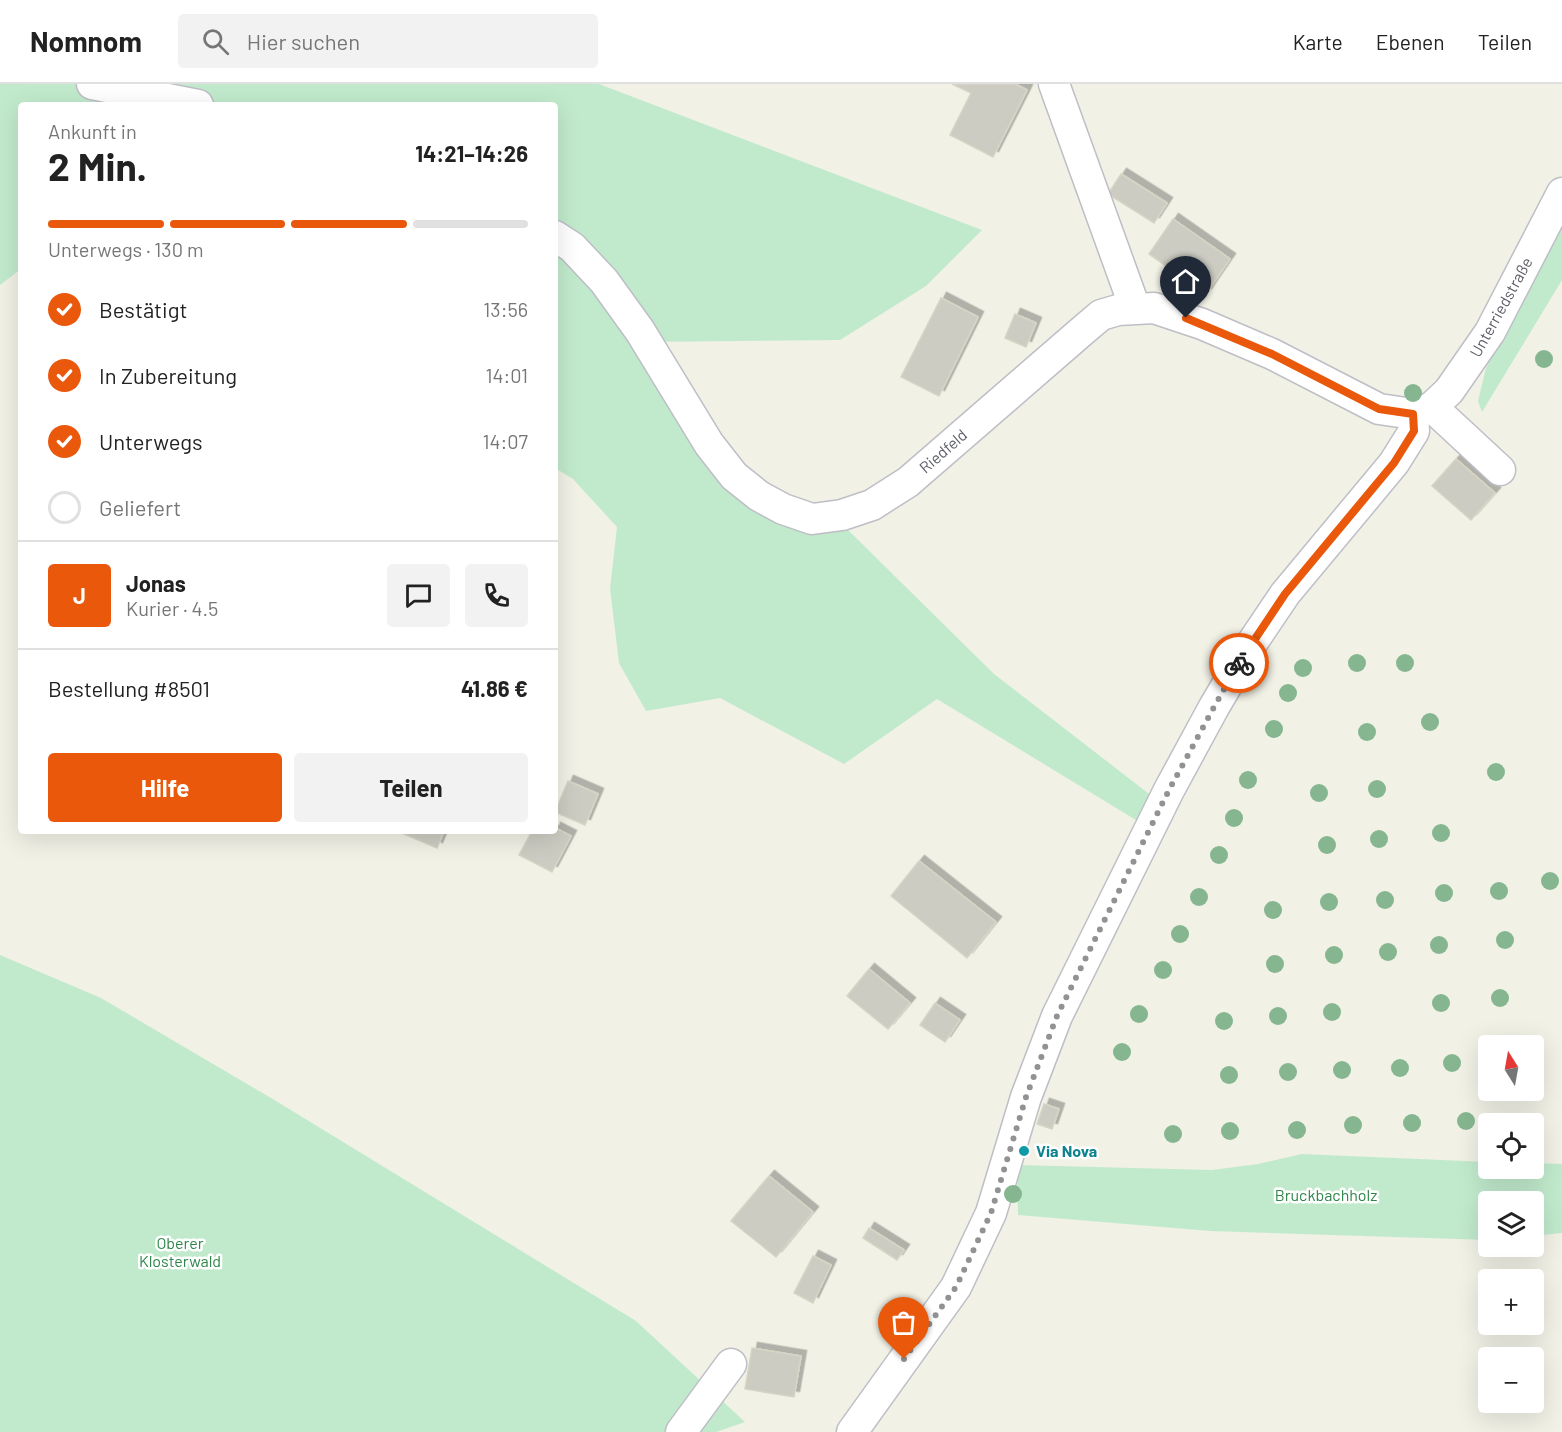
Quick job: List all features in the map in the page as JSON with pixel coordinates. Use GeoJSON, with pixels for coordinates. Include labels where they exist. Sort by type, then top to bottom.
{"type":"FeatureCollection","features":[{"type":"Feature","properties":{"kind":"street"},"geometry":{"type":"LineString","coordinates":[[92,84],[183,102]]}},
{"type":"Feature","properties":{"kind":"street"},"geometry":{"type":"LineString","coordinates":[[1054,84],[1135,308]]}},
{"type":"Feature","properties":{"kind":"street","name":"Unterriedstraße"},"geometry":{"type":"LineString","coordinates":[[1422,410],[1449,391],[1490,332],[1562,193]]}},
{"type":"Feature","properties":{"kind":"street","name":"Riedfeld"},"geometry":{"type":"LineString","coordinates":[[558,238],[572,247],[604,281],[639,331],[709,444],[734,476],[759,496],[812,519],[842,515],[872,505],[908,482],[1101,315],[1118,310],[1154,308],[1202,324],[1272,354],[1379,409],[1422,410]]}},
{"type":"Feature","properties":{"kind":"street"},"geometry":{"type":"LineString","coordinates":[[852,1432],[956,1287],[991,1213],[1026,1097],[1057,1016],[1169,790],[1250,646],[1285,594],[1394,463],[1414,431],[1422,410],[1500,470]]}},
{"type":"Feature","properties":{"kind":"street"},"geometry":{"type":"LineString","coordinates":[[681,1432],[731,1364]]}},
{"type":"Feature","properties":{"kind":"green space"},"geometry":{"type":"Polygon","coordinates":[[[0,84],[599,84],[982,230],[926,286],[840,340],[635,342],[765,510],[844,526],[994,674],[1166,807],[1154,831],[937,699],[844,764],[720,698],[646,711],[619,663],[610,589],[617,527],[573,479],[558,470],[558,102],[18,102],[18,271],[0,285],[0,84]]]}},
{"type":"Feature","properties":{"kind":"green space"},"geometry":{"type":"Polygon","coordinates":[[[1562,220],[1562,280],[1482,412],[1478,401],[1486,368],[1562,220]]]}},
{"type":"Feature","properties":{"kind":"green space","name":"Oberer Klosterwald"},"geometry":{"type":"Polygon","coordinates":[[[0,955],[101,998],[276,1101],[636,1321],[745,1422],[716,1432],[0,1432],[0,955]]]}},
{"type":"Feature","properties":{"kind":"green space","name":"Bruckbachholz"},"geometry":{"type":"Polygon","coordinates":[[[1302,1154],[1478,1162],[1478,1179],[1544,1179],[1544,1163],[1562,1164],[1562,1233],[1544,1235],[1544,1191],[1478,1191],[1478,1240],[1210,1231],[1018,1215],[1017,1165],[1212,1170],[1258,1164],[1302,1154]]]}},
{"type":"Feature","properties":{"kind":"building"},"geometry":{"type":"Polygon","coordinates":[[[952,84],[1015,84],[1027,90],[993,157],[950,135],[971,93],[952,84]]]}},
{"type":"Feature","properties":{"kind":"building"},"geometry":{"type":"Polygon","coordinates":[[[1121,174],[1167,203],[1154,223],[1108,194],[1121,174]]]}},
{"type":"Feature","properties":{"kind":"building"},"geometry":{"type":"Polygon","coordinates":[[[1173,219],[1230,259],[1206,294],[1149,254],[1173,219]]]}},
{"type":"Feature","properties":{"kind":"building"},"geometry":{"type":"Polygon","coordinates":[[[941,298],[978,317],[939,396],[901,377],[941,298]]]}},
{"type":"Feature","properties":{"kind":"building"},"geometry":{"type":"Polygon","coordinates":[[[1015,314],[1036,323],[1026,347],[1005,338],[1015,314]]]}},
{"type":"Feature","properties":{"kind":"building"},"geometry":{"type":"Polygon","coordinates":[[[1456,459],[1495,493],[1471,520],[1432,486],[1456,459]]]}},
{"type":"Feature","properties":{"kind":"building"},"geometry":{"type":"Polygon","coordinates":[[[568,781],[598,794],[585,825],[558,813],[558,805],[568,781]]]}},
{"type":"Feature","properties":{"kind":"building"},"geometry":{"type":"Polygon","coordinates":[[[558,830],[571,836],[552,872],[519,855],[530,834],[558,834],[558,830]]]}},
{"type":"Feature","properties":{"kind":"building"},"geometry":{"type":"Polygon","coordinates":[[[404,834],[443,834],[437,848],[404,834]]]}},
{"type":"Feature","properties":{"kind":"building"},"geometry":{"type":"Polygon","coordinates":[[[919,861],[996,922],[967,958],[891,896],[919,861]]]}},
{"type":"Feature","properties":{"kind":"building"},"geometry":{"type":"Polygon","coordinates":[[[869,969],[910,1003],[888,1029],[847,996],[869,969]]]}},
{"type":"Feature","properties":{"kind":"building"},"geometry":{"type":"Polygon","coordinates":[[[935,1003],[960,1020],[945,1042],[920,1025],[935,1003]]]}},
{"type":"Feature","properties":{"kind":"building"},"geometry":{"type":"Polygon","coordinates":[[[1044,1104],[1059,1109],[1052,1129],[1037,1124],[1044,1104]]]}},
{"type":"Feature","properties":{"kind":"building"},"geometry":{"type":"Polygon","coordinates":[[[769,1176],[813,1212],[776,1257],[731,1221],[769,1176]]]}},
{"type":"Feature","properties":{"kind":"building"},"geometry":{"type":"Polygon","coordinates":[[[869,1228],[904,1250],[897,1260],[863,1238],[869,1228]]]}},
{"type":"Feature","properties":{"kind":"building"},"geometry":{"type":"Polygon","coordinates":[[[813,1256],[831,1265],[813,1303],[794,1293],[813,1256]]]}},
{"type":"Feature","properties":{"kind":"building"},"geometry":{"type":"Polygon","coordinates":[[[752,1348],[801,1356],[794,1397],[745,1389],[752,1348]]]}},
{"type":"Feature","properties":{"kind":"way so far"},"geometry":{"type":"LineString","coordinates":[[904,1359],[956,1287],[991,1213],[1026,1097],[1057,1016],[1169,790],[1239,663]]}},
{"type":"Feature","properties":{"kind":"place","name":"Via Nova"},"geometry":{"type":"Point","coordinates":[1024,1151]}},
{"type":"Feature","properties":{"kind":"route"},"geometry":{"type":"LineString","coordinates":[[1186,318],[1272,354],[1379,409],[1413,414],[1414,431],[1394,463],[1285,594],[1239,663]]}}]}
